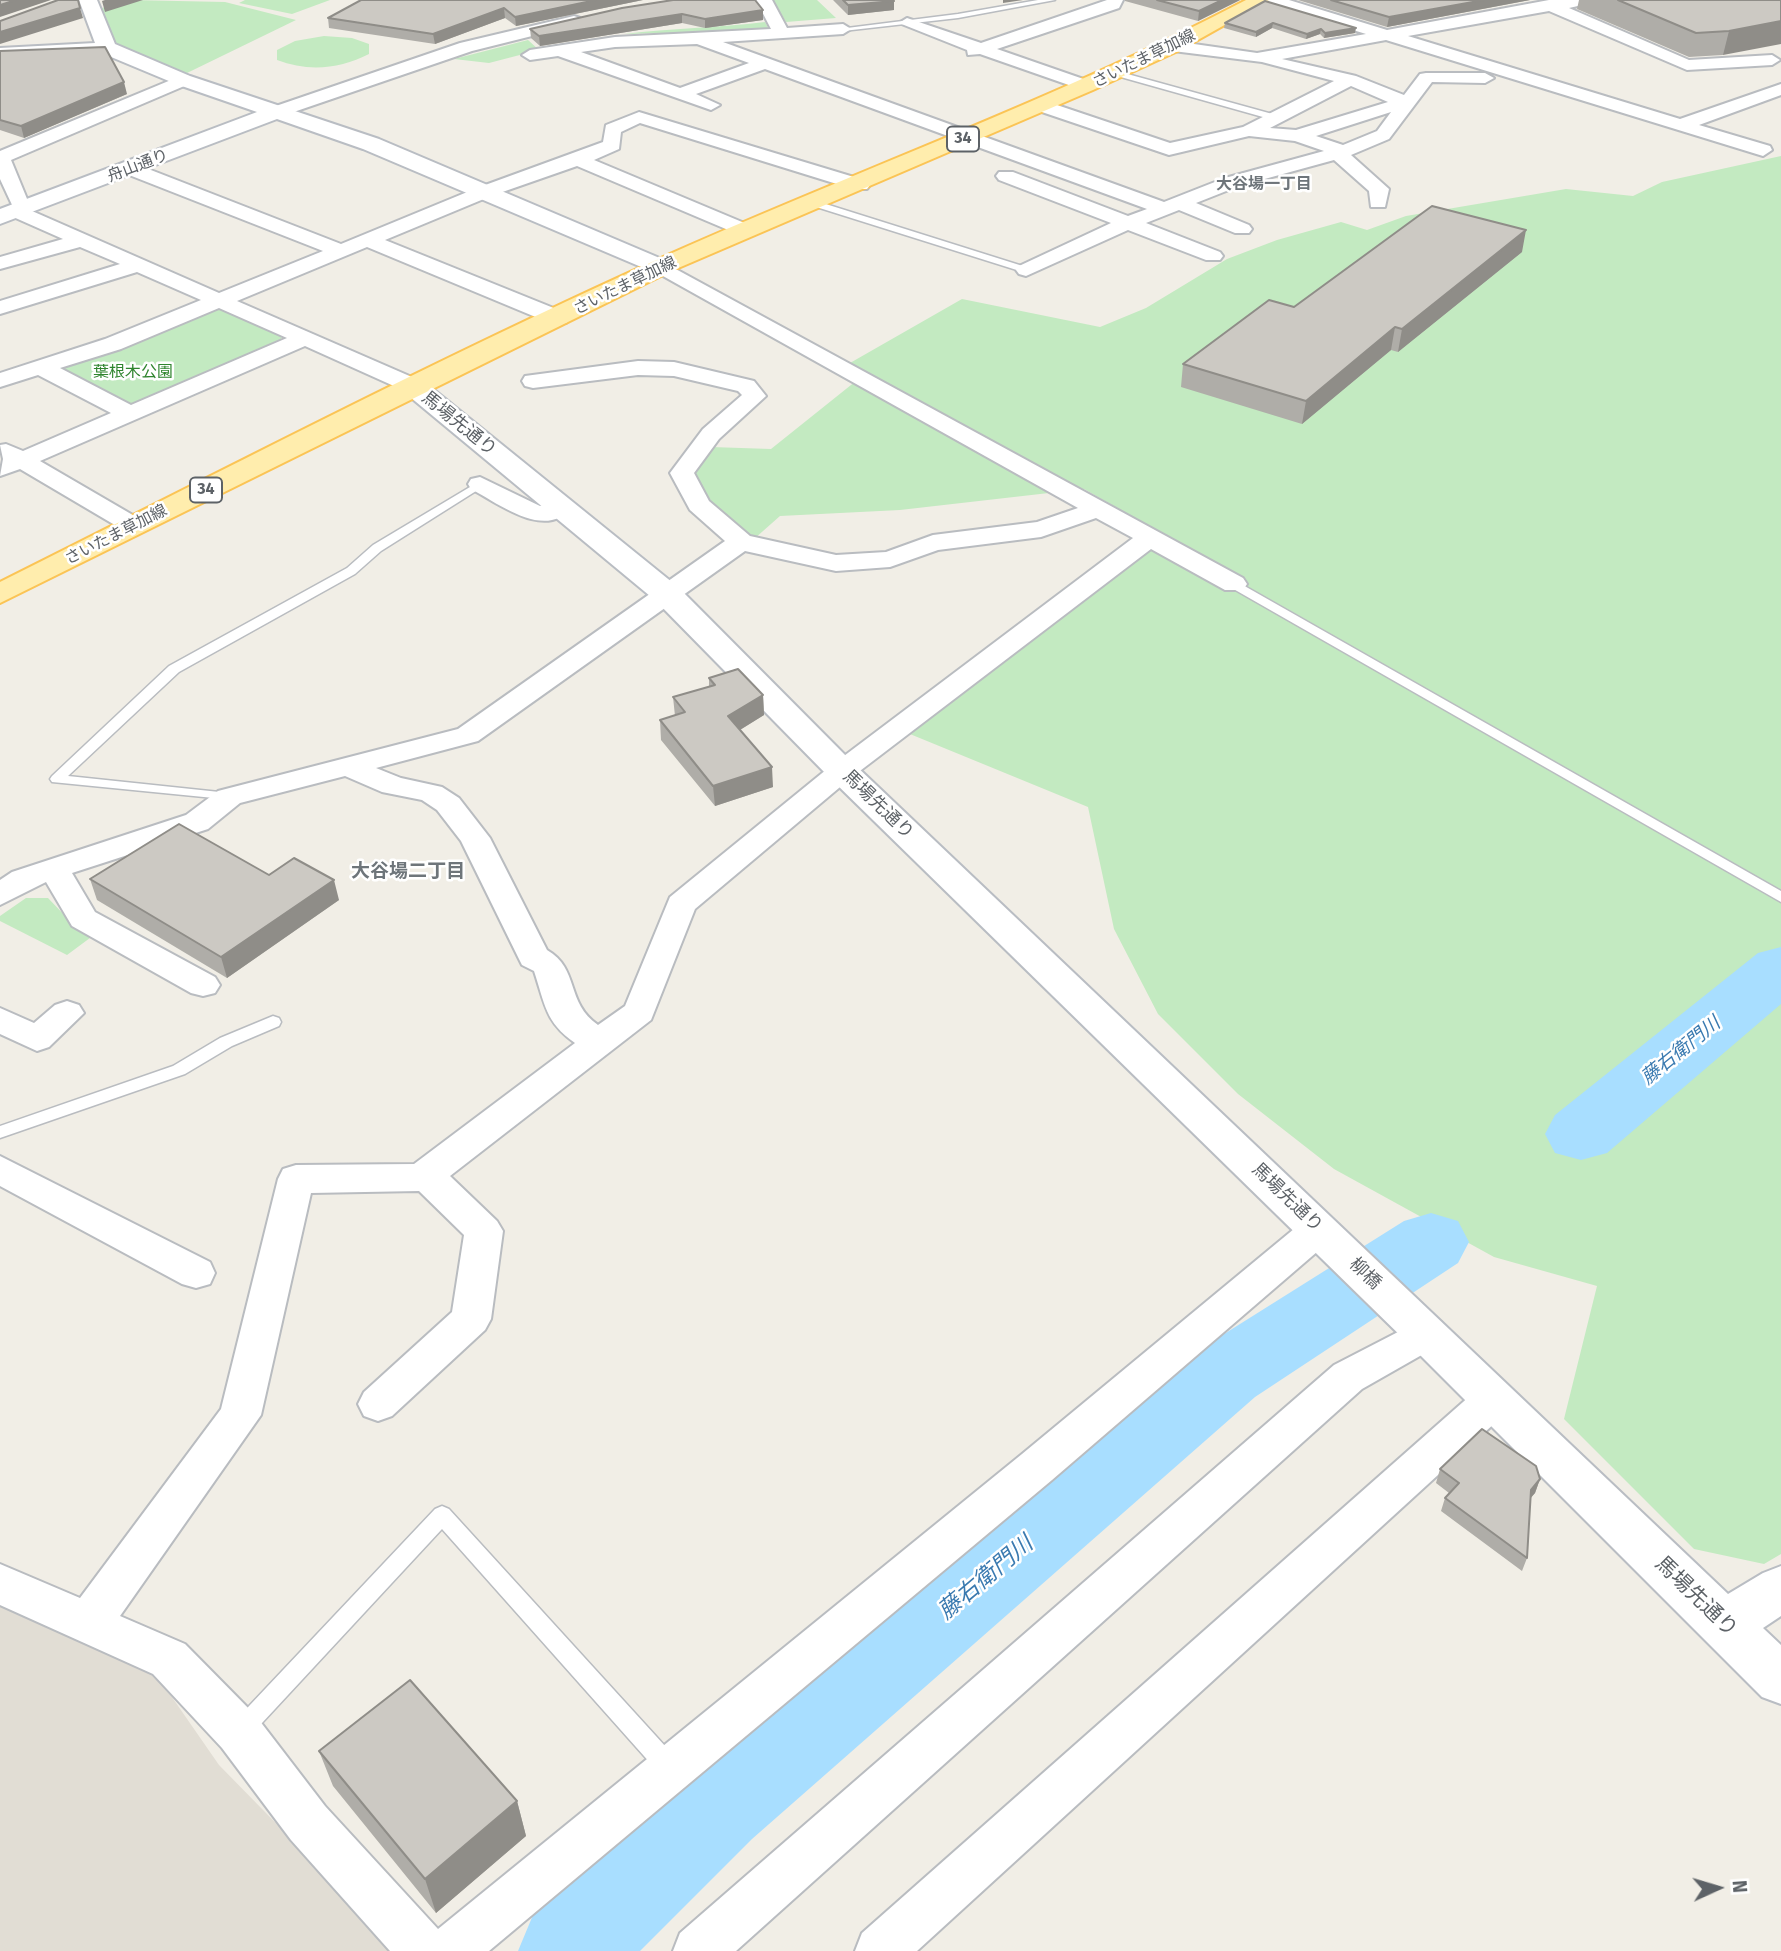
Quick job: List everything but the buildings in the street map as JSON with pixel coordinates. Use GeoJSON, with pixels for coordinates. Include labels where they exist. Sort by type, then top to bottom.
{"type":"FeatureCollection","features":[{"type":"Feature","properties":{"kind":"main road","name":"さいたま草加線"},"geometry":{"type":"LineString","coordinates":[[0,594],[413,386],[661,267],[1042,106],[1172,46],[1260,0]]}},
{"type":"Feature","properties":{"kind":"street"},"geometry":{"type":"LineString","coordinates":[[88,0],[107,48]]}},
{"type":"Feature","properties":{"kind":"street"},"geometry":{"type":"LineString","coordinates":[[764,0],[781,33]]}},
{"type":"Feature","properties":{"kind":"street"},"geometry":{"type":"LineString","coordinates":[[957,56],[1113,5],[1115,0]]}},
{"type":"Feature","properties":{"kind":"street"},"geometry":{"type":"LineString","coordinates":[[1272,0],[1763,150]]}},
{"type":"Feature","properties":{"kind":"street"},"geometry":{"type":"LineString","coordinates":[[1533,0],[1687,65],[1772,60]]}},
{"type":"Feature","properties":{"kind":"street"},"geometry":{"type":"LineString","coordinates":[[1257,58],[1585,0]]}},
{"type":"Feature","properties":{"kind":"street"},"geometry":{"type":"LineString","coordinates":[[276,112],[466,47],[596,16]]}},
{"type":"Feature","properties":{"kind":"street"},"geometry":{"type":"LineString","coordinates":[[907,23],[1086,86]]}},
{"type":"Feature","properties":{"kind":"street"},"geometry":{"type":"LineString","coordinates":[[530,55],[615,42],[842,29]]}},
{"type":"Feature","properties":{"kind":"street"},"geometry":{"type":"LineString","coordinates":[[699,38],[965,138],[1242,229]]}},
{"type":"Feature","properties":{"kind":"street"},"geometry":{"type":"LineString","coordinates":[[1172,46],[1257,58],[1350,80],[1405,102]]}},
{"type":"Feature","properties":{"kind":"street"},"geometry":{"type":"LineString","coordinates":[[0,54],[107,48],[183,80],[371,144],[661,267],[1234,584]]}},
{"type":"Feature","properties":{"kind":"street"},"geometry":{"type":"LineString","coordinates":[[562,51],[710,105]]}},
{"type":"Feature","properties":{"kind":"street"},"geometry":{"type":"LineString","coordinates":[[682,93],[764,64]]}},
{"type":"Feature","properties":{"kind":"street"},"geometry":{"type":"LineString","coordinates":[[1026,270],[1170,205],[1231,182],[1340,152],[1383,135],[1405,102],[1426,78],[1532,81]]}},
{"type":"Feature","properties":{"kind":"street"},"geometry":{"type":"LineString","coordinates":[[183,80],[0,158],[14,212],[413,386]]}},
{"type":"Feature","properties":{"kind":"street"},"geometry":{"type":"LineString","coordinates":[[1042,106],[1169,149],[1249,131],[1350,80]]}},
{"type":"Feature","properties":{"kind":"street"},"geometry":{"type":"LineString","coordinates":[[1678,126],[1781,89]]}},
{"type":"Feature","properties":{"kind":"street"},"geometry":{"type":"LineString","coordinates":[[1297,136],[1405,102]]}},
{"type":"Feature","properties":{"kind":"street","name":"舟山通り"},"geometry":{"type":"LineString","coordinates":[[14,212],[276,112]]}},
{"type":"Feature","properties":{"kind":"street"},"geometry":{"type":"LineString","coordinates":[[0,380],[113,344],[365,239],[484,192],[578,160],[612,145],[611,129],[639,117],[860,185]]}},
{"type":"Feature","properties":{"kind":"street"},"geometry":{"type":"LineString","coordinates":[[1249,131],[1297,136],[1340,152],[1379,189],[1378,203]]}},
{"type":"Feature","properties":{"kind":"street"},"geometry":{"type":"LineString","coordinates":[[939,151],[964,160]]}},
{"type":"Feature","properties":{"kind":"street"},"geometry":{"type":"LineString","coordinates":[[578,160],[747,231]]}},
{"type":"Feature","properties":{"kind":"street"},"geometry":{"type":"LineString","coordinates":[[131,169],[339,250]]}},
{"type":"Feature","properties":{"kind":"street"},"geometry":{"type":"LineString","coordinates":[[989,170],[1213,256]]}},
{"type":"Feature","properties":{"kind":"street"},"geometry":{"type":"LineString","coordinates":[[365,239],[558,318]]}},
{"type":"Feature","properties":{"kind":"street"},"geometry":{"type":"LineString","coordinates":[[0,263],[82,240]]}},
{"type":"Feature","properties":{"kind":"street"},"geometry":{"type":"LineString","coordinates":[[0,308],[139,265]]}},
{"type":"Feature","properties":{"kind":"street"},"geometry":{"type":"LineString","coordinates":[[7,459],[129,413],[306,338]]}},
{"type":"Feature","properties":{"kind":"street"},"geometry":{"type":"LineString","coordinates":[[40,367],[129,413]]}},
{"type":"Feature","properties":{"kind":"street"},"geometry":{"type":"LineString","coordinates":[[533,381],[638,368],[674,369],[746,386],[755,396],[711,434],[682,473],[699,505],[741,542],[836,563],[890,559],[933,543],[1041,529],[1098,509]]}},
{"type":"Feature","properties":{"kind":"street","name":"馬場先通り"},"geometry":{"type":"LineString","coordinates":[[413,386],[667,594],[842,771],[1324,1234]]}},
{"type":"Feature","properties":{"kind":"street"},"geometry":{"type":"LineString","coordinates":[[7,459],[134,526]]}},
{"type":"Feature","properties":{"kind":"street"},"geometry":{"type":"LineString","coordinates":[[480,484],[539,514],[560,506]]}},
{"type":"Feature","properties":{"kind":"street"},"geometry":{"type":"LineString","coordinates":[[87,1625],[240,1415],[296,1179],[416,1178],[426,1175],[601,1044],[639,1012],[681,904],[842,771],[1149,538]]}},
{"type":"Feature","properties":{"kind":"street"},"geometry":{"type":"LineString","coordinates":[[8,882],[197,822],[229,797],[468,735],[741,542]]}},
{"type":"Feature","properties":{"kind":"street"},"geometry":{"type":"LineString","coordinates":[[348,766],[393,786],[431,793],[448,804],[475,838],[534,957],[548,965],[568,1021],[601,1044]]}},
{"type":"Feature","properties":{"kind":"street"},"geometry":{"type":"LineString","coordinates":[[54,869],[83,919],[203,985]]}},
{"type":"Feature","properties":{"kind":"street"},"geometry":{"type":"LineString","coordinates":[[0,1020],[37,1039],[68,1013]]}},
{"type":"Feature","properties":{"kind":"street"},"geometry":{"type":"LineString","coordinates":[[377,1404],[471,1319],[484,1231],[426,1175]]}},
{"type":"Feature","properties":{"kind":"street"},"geometry":{"type":"LineString","coordinates":[[6,1182],[196,1273]]}},
{"type":"Feature","properties":{"kind":"street"},"geometry":{"type":"LineString","coordinates":[[450,1951],[1324,1234]]}},
{"type":"Feature","properties":{"kind":"street","name":"柳橋"},"geometry":{"type":"LineString","coordinates":[[1324,1234],[1414,1321]]}},
{"type":"Feature","properties":{"kind":"street"},"geometry":{"type":"LineString","coordinates":[[698,1951],[1414,1321]]}},
{"type":"Feature","properties":{"kind":"street","name":"馬場先通り"},"geometry":{"type":"LineString","coordinates":[[1414,1321],[1781,1680]]}},
{"type":"Feature","properties":{"kind":"street"},"geometry":{"type":"LineString","coordinates":[[880,1951],[1494,1398]]}},
{"type":"Feature","properties":{"kind":"street"},"geometry":{"type":"LineString","coordinates":[[0,1584],[87,1625],[169,1659],[239,1732],[308,1823],[424,1951]]}},
{"type":"Feature","properties":{"kind":"street"},"geometry":{"type":"LineString","coordinates":[[1724,1624],[1781,1589]]}},
{"type":"Feature","properties":{"kind":"lane"},"geometry":{"type":"LineString","coordinates":[[842,29],[907,23],[1051,0]]}},
{"type":"Feature","properties":{"kind":"lane"},"geometry":{"type":"LineString","coordinates":[[1112,72],[1273,117]]}},
{"type":"Feature","properties":{"kind":"lane"},"geometry":{"type":"LineString","coordinates":[[813,203],[1026,270]]}},
{"type":"Feature","properties":{"kind":"lane"},"geometry":{"type":"LineString","coordinates":[[229,797],[57,779],[174,669],[351,571],[377,548],[480,484]]}},
{"type":"Feature","properties":{"kind":"lane"},"geometry":{"type":"LineString","coordinates":[[1234,584],[1781,897]]}},
{"type":"Feature","properties":{"kind":"lane"},"geometry":{"type":"LineString","coordinates":[[0,1132],[179,1070],[226,1042],[273,1022]]}},
{"type":"Feature","properties":{"kind":"lane"},"geometry":{"type":"LineString","coordinates":[[239,1732],[442,1515],[670,1769]]}},
{"type":"Feature","properties":{"kind":"shaded area"},"geometry":{"type":"Polygon","coordinates":[[[0,1606],[158,1677],[219,1765],[401,1951],[0,1951],[0,1606]]]}},
{"type":"Feature","properties":{"kind":"green space"},"geometry":{"type":"Polygon","coordinates":[[[130,0],[225,2],[296,20],[187,73],[136,59],[117,46],[102,8],[130,0]]]}},
{"type":"Feature","properties":{"kind":"green space"},"geometry":{"type":"Polygon","coordinates":[[[245,0],[330,0],[292,14],[239,3],[245,0]]]}},
{"type":"Feature","properties":{"kind":"green space"},"geometry":{"type":"Polygon","coordinates":[[[773,0],[817,0],[836,18],[786,22],[773,0]]]}},
{"type":"Feature","properties":{"kind":"green space"},"geometry":{"type":"Polygon","coordinates":[[[765,22],[770,31],[624,34],[730,26],[765,22]]]}},
{"type":"Feature","properties":{"kind":"green space"},"geometry":{"type":"Polygon","coordinates":[[[324,36],[352,38],[369,44],[369,54],[347,63],[324,67],[300,66],[277,60],[277,50],[295,41],[324,36]]]}},
{"type":"Feature","properties":{"kind":"green space"},"geometry":{"type":"Polygon","coordinates":[[[528,40],[539,50],[489,63],[454,59],[528,40]]]}},
{"type":"Feature","properties":{"kind":"green space"},"geometry":{"type":"Polygon","coordinates":[[[1781,156],[1781,1554],[1764,1564],[1694,1549],[1564,1419],[1597,1286],[1494,1257],[1334,1169],[1238,1094],[1158,1014],[1114,929],[1088,807],[905,732],[1163,534],[1084,489],[900,510],[780,516],[754,539],[716,508],[694,476],[711,447],[771,449],[866,373],[850,363],[962,299],[1100,327],[1146,308],[1227,259],[1277,240],[1341,222],[1367,230],[1406,216],[1566,189],[1633,196],[1662,182],[1781,156]]]}},
{"type":"Feature","properties":{"kind":"green space","name":"葉根木公園"},"geometry":{"type":"Polygon","coordinates":[[[211,309],[223,309],[282,335],[281,339],[136,403],[128,404],[59,368],[211,309]]]}},
{"type":"Feature","properties":{"kind":"green space"},"geometry":{"type":"Polygon","coordinates":[[[26,898],[48,898],[71,922],[94,935],[67,955],[0,921],[0,916],[26,898]]]}},
{"type":"Feature","properties":{"kind":"waterway","name":"藤右衛門川"},"geometry":{"type":"LineString","coordinates":[[1581,1134],[1781,969]]}},
{"type":"Feature","properties":{"kind":"waterway","name":"藤右衛門川"},"geometry":{"type":"LineString","coordinates":[[569,1951],[718,1806],[1226,1374],[1431,1242]]}},
{"type":"Feature","properties":{"kind":"district","name":"大谷場一丁目"},"geometry":{"type":"Point","coordinates":[1264,185]}},
{"type":"Feature","properties":{"kind":"district","name":"大谷場二丁目"},"geometry":{"type":"Point","coordinates":[408,872]}}]}
